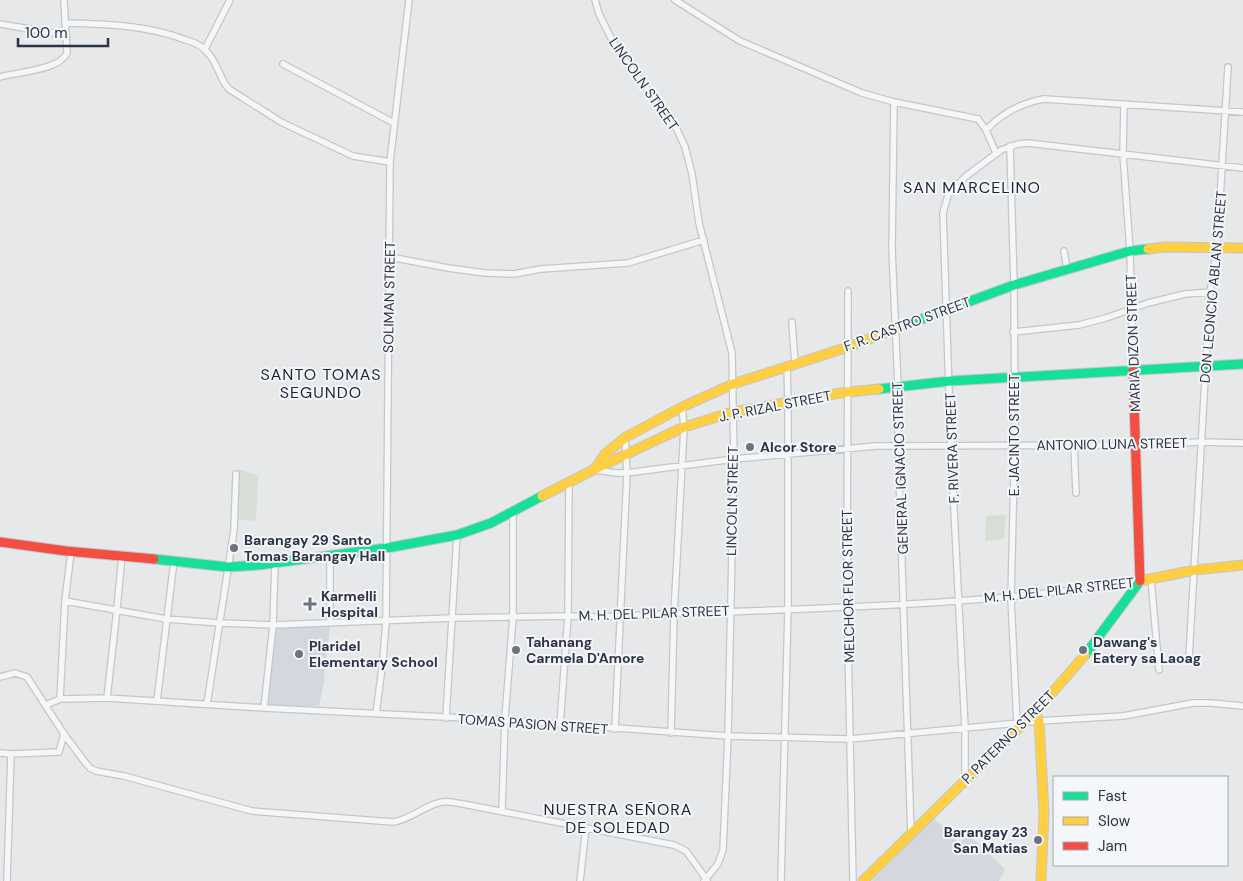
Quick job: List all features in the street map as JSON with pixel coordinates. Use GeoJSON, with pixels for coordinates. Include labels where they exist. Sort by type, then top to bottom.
{"type":"FeatureCollection","features":[{"type":"Feature","properties":{"kind":"main road","name":"F. R. CASTRO STREET"},"geometry":{"type":"LineString","coordinates":[[594,470],[605,454],[625,438],[682,407],[733,384],[848,347],[947,308],[1014,285],[1130,251],[1166,247],[1243,248]]}},
{"type":"Feature","properties":{"kind":"main road","name":"J. P. RIZAL STREET"},"geometry":{"type":"LineString","coordinates":[[0,542],[72,552],[122,555],[228,567],[387,548],[457,535],[490,523],[569,482],[684,427],[733,412],[847,392],[950,381],[1243,364]]}},
{"type":"Feature","properties":{"kind":"main road","name":"MARIA DIZON STREET"},"geometry":{"type":"LineString","coordinates":[[1133,371],[1140,581]]}},
{"type":"Feature","properties":{"kind":"main road","name":"M. H. DEL PILAR STREET"},"geometry":{"type":"LineString","coordinates":[[1140,581],[1195,570],[1243,565]]}},
{"type":"Feature","properties":{"kind":"main road","name":"P. PATERNO STREET"},"geometry":{"type":"LineString","coordinates":[[863,881],[965,780],[1019,723],[1035,712],[1084,657],[1140,581]]}},
{"type":"Feature","properties":{"kind":"main road"},"geometry":{"type":"LineString","coordinates":[[1035,712],[1039,721],[1044,812],[1041,881]]}},
{"type":"Feature","properties":{"kind":"street"},"geometry":{"type":"LineString","coordinates":[[0,77],[48,66],[63,60],[67,52],[64,0]]}},
{"type":"Feature","properties":{"kind":"street"},"geometry":{"type":"LineString","coordinates":[[205,50],[230,0]]}},
{"type":"Feature","properties":{"kind":"street","name":"SOLIMAN STREET"},"geometry":{"type":"LineString","coordinates":[[376,714],[386,621],[386,438],[390,162],[409,0]]}},
{"type":"Feature","properties":{"kind":"street","name":"LINCOLN STREET"},"geometry":{"type":"LineString","coordinates":[[595,0],[599,14],[613,42],[674,123],[685,147],[692,174],[699,223],[732,353],[734,459],[728,736],[722,854],[718,864],[706,880]]}},
{"type":"Feature","properties":{"kind":"street"},"geometry":{"type":"LineString","coordinates":[[675,0],[740,41],[862,93],[943,113],[974,118],[982,122],[996,153]]}},
{"type":"Feature","properties":{"kind":"street"},"geometry":{"type":"LineString","coordinates":[[65,23],[110,24],[145,28],[171,34],[195,43],[205,50],[229,89],[281,122],[353,156],[390,162]]}},
{"type":"Feature","properties":{"kind":"street"},"geometry":{"type":"LineString","coordinates":[[0,24],[66,35]]}},
{"type":"Feature","properties":{"kind":"street"},"geometry":{"type":"LineString","coordinates":[[283,64],[394,123]]}},
{"type":"Feature","properties":{"kind":"street","name":"DON LEONCIO ABLAN STREET"},"geometry":{"type":"LineString","coordinates":[[1189,657],[1210,292],[1217,248],[1228,67]]}},
{"type":"Feature","properties":{"kind":"street"},"geometry":{"type":"LineString","coordinates":[[986,130],[994,121],[1006,113],[1044,99],[1243,112]]}},
{"type":"Feature","properties":{"kind":"street","name":"GENERAL IGNACIO STREET"},"geometry":{"type":"LineString","coordinates":[[894,102],[892,249],[898,386],[898,446],[911,834]]}},
{"type":"Feature","properties":{"kind":"street","name":"MARIA DIZON STREET"},"geometry":{"type":"LineString","coordinates":[[1124,105],[1123,154],[1130,251],[1133,371]]}},
{"type":"Feature","properties":{"kind":"street"},"geometry":{"type":"LineString","coordinates":[[1010,146],[1028,143],[1243,168]]}},
{"type":"Feature","properties":{"kind":"street","name":"F. RIVERA STREET"},"geometry":{"type":"LineString","coordinates":[[965,780],[965,728],[951,446],[944,213],[948,196],[958,183],[996,153],[1010,146]]}},
{"type":"Feature","properties":{"kind":"street","name":"E. JACINTO STREET"},"geometry":{"type":"LineString","coordinates":[[1010,146],[1015,420],[1011,598],[1019,723]]}},
{"type":"Feature","properties":{"kind":"street"},"geometry":{"type":"LineString","coordinates":[[390,257],[448,268],[485,273],[514,274],[541,269],[628,264],[704,240]]}},
{"type":"Feature","properties":{"kind":"street"},"geometry":{"type":"LineString","coordinates":[[1064,251],[1067,269]]}},
{"type":"Feature","properties":{"kind":"street","name":"MELCHOR FLOR STREET"},"geometry":{"type":"LineString","coordinates":[[848,291],[847,606],[853,881]]}},
{"type":"Feature","properties":{"kind":"street"},"geometry":{"type":"LineString","coordinates":[[1013,332],[1079,325],[1185,294],[1210,292]]}},
{"type":"Feature","properties":{"kind":"street"},"geometry":{"type":"LineString","coordinates":[[781,881],[788,609],[788,402],[792,322]]}},
{"type":"Feature","properties":{"kind":"street"},"geometry":{"type":"LineString","coordinates":[[671,733],[674,614],[684,427],[682,407]]}},
{"type":"Feature","properties":{"kind":"street"},"geometry":{"type":"LineString","coordinates":[[615,729],[627,473],[625,438]]}},
{"type":"Feature","properties":{"kind":"street","name":"ANTONIO LUNA STREET"},"geometry":{"type":"LineString","coordinates":[[594,470],[627,473],[734,459],[847,448],[1136,445],[1202,442],[1243,443]]}},
{"type":"Feature","properties":{"kind":"street"},"geometry":{"type":"LineString","coordinates":[[1074,446],[1076,493]]}},
{"type":"Feature","properties":{"kind":"street"},"geometry":{"type":"LineString","coordinates":[[207,704],[234,530],[236,474]]}},
{"type":"Feature","properties":{"kind":"street"},"geometry":{"type":"LineString","coordinates":[[560,725],[568,616],[569,482]]}},
{"type":"Feature","properties":{"kind":"street"},"geometry":{"type":"LineString","coordinates":[[502,811],[505,720],[513,617],[513,512]]}},
{"type":"Feature","properties":{"kind":"street"},"geometry":{"type":"LineString","coordinates":[[446,718],[457,535]]}},
{"type":"Feature","properties":{"kind":"street"},"geometry":{"type":"LineString","coordinates":[[60,699],[65,601],[72,552]]}},
{"type":"Feature","properties":{"kind":"street"},"geometry":{"type":"LineString","coordinates":[[107,698],[122,555]]}},
{"type":"Feature","properties":{"kind":"street"},"geometry":{"type":"LineString","coordinates":[[330,555],[330,622]]}},
{"type":"Feature","properties":{"kind":"street"},"geometry":{"type":"LineString","coordinates":[[157,701],[174,561]]}},
{"type":"Feature","properties":{"kind":"street"},"geometry":{"type":"LineString","coordinates":[[264,708],[273,625],[275,562]]}},
{"type":"Feature","properties":{"kind":"street"},"geometry":{"type":"LineString","coordinates":[[1151,579],[1159,670]]}},
{"type":"Feature","properties":{"kind":"street","name":"M. H. DEL PILAR STREET"},"geometry":{"type":"LineString","coordinates":[[65,601],[166,619],[273,625],[452,618],[674,614],[1011,598],[1140,581]]}},
{"type":"Feature","properties":{"kind":"street"},"geometry":{"type":"LineString","coordinates":[[0,677],[15,673],[27,677],[64,734],[90,768],[96,771],[124,776],[252,811],[383,822],[400,821],[442,802],[449,801],[681,847],[691,856],[706,880]]}},
{"type":"Feature","properties":{"kind":"street","name":"TOMAS PASION STREET"},"geometry":{"type":"LineString","coordinates":[[46,706],[60,699],[107,698],[505,720],[671,733],[850,739],[1039,721],[1123,716],[1193,704],[1211,703],[1243,706]]}},
{"type":"Feature","properties":{"kind":"street"},"geometry":{"type":"LineString","coordinates":[[0,753],[59,752],[64,734]]}},
{"type":"Feature","properties":{"kind":"street"},"geometry":{"type":"LineString","coordinates":[[7,881],[11,754]]}},
{"type":"Feature","properties":{"kind":"street"},"geometry":{"type":"LineString","coordinates":[[580,881],[586,827]]}},
{"type":"Feature","properties":{"kind":"shaded area"},"geometry":{"type":"Polygon","coordinates":[[[239,469],[258,476],[256,521],[237,519],[239,469]]]}},
{"type":"Feature","properties":{"kind":"shaded area"},"geometry":{"type":"Polygon","coordinates":[[[1006,515],[1004,539],[985,541],[986,516],[1006,515]]]}},
{"type":"Feature","properties":{"kind":"shaded area","name":"Plaridel Elementary School"},"geometry":{"type":"Polygon","coordinates":[[[330,626],[324,681],[319,706],[267,707],[275,627],[330,626]]]}},
{"type":"Feature","properties":{"kind":"shaded area"},"geometry":{"type":"Polygon","coordinates":[[[934,818],[959,843],[969,835],[1005,869],[999,881],[872,881],[934,818]]]}},
{"type":"Feature","properties":{"kind":"traffic: fast"},"geometry":{"type":"LineString","coordinates":[[911,323],[1014,285],[1130,251],[1148,249]]}},
{"type":"Feature","properties":{"kind":"traffic: fast"},"geometry":{"type":"LineString","coordinates":[[879,389],[950,381],[1243,364]]}},
{"type":"Feature","properties":{"kind":"traffic: fast"},"geometry":{"type":"LineString","coordinates":[[154,559],[228,567],[259,565],[387,548],[457,535],[491,523],[542,496]]}},
{"type":"Feature","properties":{"kind":"traffic: fast"},"geometry":{"type":"LineString","coordinates":[[1085,655],[1140,581]]}},
{"type":"Feature","properties":{"kind":"traffic: slow"},"geometry":{"type":"LineString","coordinates":[[1148,249],[1166,247],[1243,248]]}},
{"type":"Feature","properties":{"kind":"traffic: slow"},"geometry":{"type":"LineString","coordinates":[[595,469],[605,454],[626,437],[682,407],[733,384],[848,347],[911,323]]}},
{"type":"Feature","properties":{"kind":"traffic: slow"},"geometry":{"type":"LineString","coordinates":[[542,496],[684,427],[733,412],[847,392],[879,389]]}},
{"type":"Feature","properties":{"kind":"traffic: slow"},"geometry":{"type":"LineString","coordinates":[[1140,581],[1195,570],[1243,565]]}},
{"type":"Feature","properties":{"kind":"traffic: slow"},"geometry":{"type":"LineString","coordinates":[[863,881],[1039,708],[1085,655]]}},
{"type":"Feature","properties":{"kind":"traffic: slow"},"geometry":{"type":"LineString","coordinates":[[1035,712],[1039,721],[1044,812],[1041,881]]}},
{"type":"Feature","properties":{"kind":"traffic: jam"},"geometry":{"type":"LineString","coordinates":[[1133,371],[1140,581]]}},
{"type":"Feature","properties":{"kind":"traffic: jam"},"geometry":{"type":"LineString","coordinates":[[0,542],[66,551],[154,559]]}},
{"type":"Feature","properties":{"kind":"place","name":"Alcor Store"},"geometry":{"type":"Point","coordinates":[750,447]}},
{"type":"Feature","properties":{"kind":"place","name":"Barangay 29 Santo Tomas Barangay Hall"},"geometry":{"type":"Point","coordinates":[234,548]}},
{"type":"Feature","properties":{"kind":"place","name":"Karmelli Hospital"},"geometry":{"type":"Point","coordinates":[310,604]}},
{"type":"Feature","properties":{"kind":"place","name":"Tahanang Carmela D'Amore"},"geometry":{"type":"Point","coordinates":[516,650]}},
{"type":"Feature","properties":{"kind":"place","name":"Dawang's Eatery sa Laoag"},"geometry":{"type":"Point","coordinates":[1083,650]}},
{"type":"Feature","properties":{"kind":"place","name":"Plaridel Elementary School"},"geometry":{"type":"Point","coordinates":[299,654]}},
{"type":"Feature","properties":{"kind":"place","name":"Barangay 23 San Matias"},"geometry":{"type":"Point","coordinates":[1038,840]}},
{"type":"Feature","properties":{"kind":"district","name":"SAN MARCELINO"},"geometry":{"type":"Point","coordinates":[972,187]}},
{"type":"Feature","properties":{"kind":"district","name":"SANTO TOMAS SEGUNDO"},"geometry":{"type":"Point","coordinates":[321,383]}},
{"type":"Feature","properties":{"kind":"district","name":"NUESTRA SEÑORA DE SOLEDAD"},"geometry":{"type":"Point","coordinates":[618,818]}}]}
